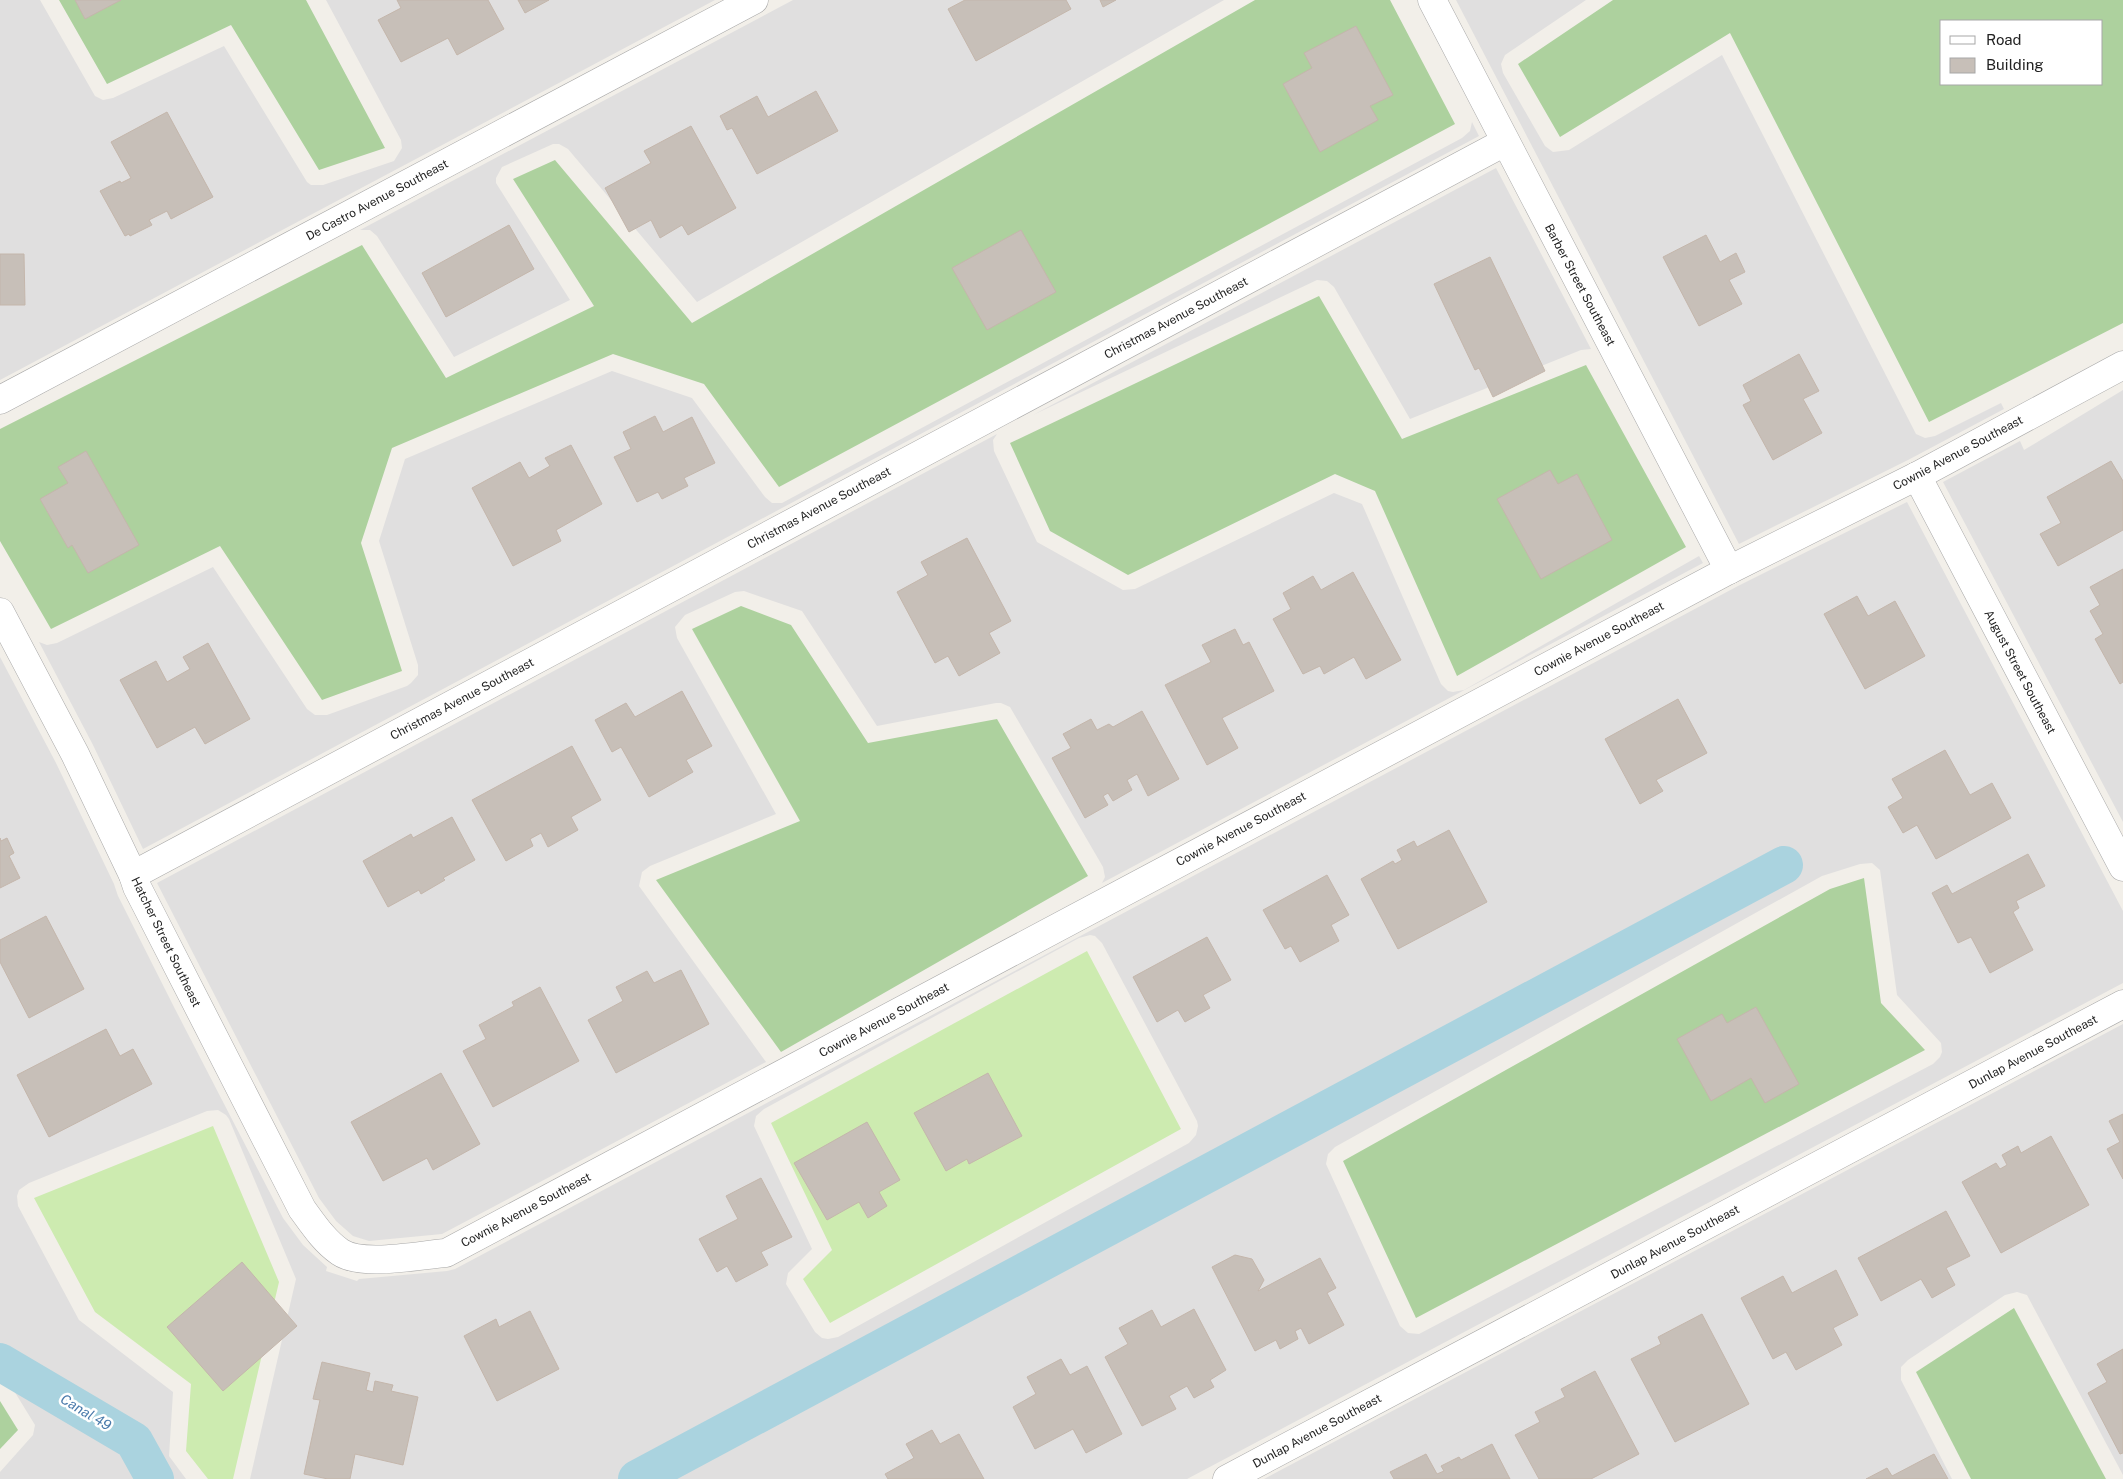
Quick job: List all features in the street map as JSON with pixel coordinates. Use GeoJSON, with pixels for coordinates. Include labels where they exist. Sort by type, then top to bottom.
{"type":"FeatureCollection","features":[{"type":"Feature","properties":{"kind":"street","name":"De Castro Avenue Southeast"},"geometry":{"type":"LineString","coordinates":[[0,400],[754,0]]}},
{"type":"Feature","properties":{"kind":"street","name":"Barber Street Southeast"},"geometry":{"type":"LineString","coordinates":[[1432,0],[1729,570]]}},
{"type":"Feature","properties":{"kind":"street","name":"Christmas Avenue Southeast"},"geometry":{"type":"LineString","coordinates":[[133,875],[1505,142]]}},
{"type":"Feature","properties":{"kind":"street","name":"Cownie Avenue Southeast"},"geometry":{"type":"LineString","coordinates":[[350,1257],[366,1260],[446,1252],[1729,570],[1917,476],[2123,365]]}},
{"type":"Feature","properties":{"kind":"street","name":"August Street Southeast"},"geometry":{"type":"LineString","coordinates":[[1917,476],[2123,867]]}},
{"type":"Feature","properties":{"kind":"street","name":"Hatcher Street Southeast"},"geometry":{"type":"LineString","coordinates":[[0,612],[74,754],[193,1000],[302,1209],[320,1234],[340,1252],[350,1257]]}},
{"type":"Feature","properties":{"kind":"street","name":"Dunlap Avenue Southeast"},"geometry":{"type":"LineString","coordinates":[[1227,1479],[2123,1004]]}},
{"type":"Feature","properties":{"kind":"shaded area"},"geometry":{"type":"Polygon","coordinates":[[[0,0],[40,0],[95,96],[103,100],[113,98],[224,46],[307,182],[311,185],[323,185],[394,161],[402,148],[401,140],[326,0],[715,0],[0,380],[0,0]]]}},
{"type":"Feature","properties":{"kind":"shaded area"},"geometry":{"type":"Polygon","coordinates":[[[793,0],[1224,0],[697,302],[568,149],[559,144],[553,144],[502,167],[496,178],[496,183],[570,300],[454,357],[377,236],[370,230],[360,230],[793,0]]]}},
{"type":"Feature","properties":{"kind":"shaded area"},"geometry":{"type":"Polygon","coordinates":[[[1456,0],[1586,0],[1505,55],[1501,64],[1503,73],[1545,146],[1553,152],[1569,150],[1722,55],[1916,434],[1925,438],[1935,436],[2001,403],[2004,409],[1908,460],[1739,544],[1456,0]]]}},
{"type":"Feature","properties":{"kind":"shaded area"},"geometry":{"type":"Polygon","coordinates":[[[1472,122],[1479,136],[143,849],[93,745],[39,642],[47,645],[57,643],[213,567],[307,709],[315,715],[327,715],[407,686],[418,675],[418,665],[379,541],[405,459],[612,371],[692,398],[765,497],[772,503],[782,503],[1462,138],[1470,131],[1472,122]]]}},
{"type":"Feature","properties":{"kind":"shaded area"},"geometry":{"type":"Polygon","coordinates":[[[1496,168],[1591,349],[1581,350],[1410,419],[1334,287],[1327,281],[1317,280],[1033,415],[1496,168]]]}},
{"type":"Feature","properties":{"kind":"shaded area"},"geometry":{"type":"Polygon","coordinates":[[[2123,390],[2123,822],[1943,482],[2020,441],[2024,450],[2123,390]]]}},
{"type":"Feature","properties":{"kind":"shaded area"},"geometry":{"type":"Polygon","coordinates":[[[997,434],[993,440],[994,451],[1037,542],[1123,590],[1135,589],[1334,493],[1362,504],[1441,684],[1448,691],[1453,692],[1464,690],[1699,556],[1703,563],[1102,883],[1105,877],[1103,867],[1010,707],[996,703],[877,726],[802,611],[744,591],[735,592],[685,615],[675,627],[677,638],[776,814],[650,866],[642,872],[639,886],[766,1062],[442,1234],[369,1241],[353,1236],[336,1221],[319,1198],[157,883],[997,434]]]}},
{"type":"Feature","properties":{"kind":"shaded area"},"geometry":{"type":"Polygon","coordinates":[[[1907,502],[2123,911],[2123,983],[1187,1479],[250,1479],[296,1279],[229,1119],[218,1110],[207,1111],[29,1183],[19,1190],[17,1196],[18,1206],[79,1320],[173,1392],[169,1456],[186,1479],[0,1479],[0,1472],[33,1435],[35,1425],[0,1368],[0,657],[56,763],[118,896],[175,1009],[283,1218],[303,1245],[327,1267],[326,1271],[357,1281],[359,1279],[455,1269],[1738,586],[1907,502]],[[1872,863],[1860,864],[1822,876],[1335,1147],[1328,1154],[1326,1164],[1400,1326],[1408,1333],[1419,1334],[1933,1064],[1942,1052],[1941,1043],[1897,995],[1880,870],[1872,863]],[[1090,935],[1079,938],[764,1109],[756,1116],[754,1126],[812,1249],[788,1273],[786,1284],[815,1332],[822,1338],[838,1337],[1189,1143],[1196,1135],[1197,1121],[1102,943],[1095,936],[1090,935]]]}},
{"type":"Feature","properties":{"kind":"shaded area"},"geometry":{"type":"Polygon","coordinates":[[[2123,1024],[2123,1475],[2027,1295],[2017,1292],[2005,1295],[1908,1360],[1901,1367],[1901,1380],[1952,1479],[1264,1479],[2123,1024]]]}},
{"type":"Feature","properties":{"kind":"green space"},"geometry":{"type":"Polygon","coordinates":[[[59,0],[306,0],[385,148],[319,170],[231,25],[107,84],[59,0]]]}},
{"type":"Feature","properties":{"kind":"green space"},"geometry":{"type":"Polygon","coordinates":[[[1255,0],[1390,0],[1455,124],[779,487],[704,384],[613,354],[392,448],[361,543],[402,671],[322,700],[220,546],[51,629],[0,541],[0,429],[362,245],[446,378],[594,306],[513,179],[555,160],[692,323],[1255,0]]]}},
{"type":"Feature","properties":{"kind":"green space"},"geometry":{"type":"Polygon","coordinates":[[[1613,0],[2123,0],[2123,323],[1929,422],[1730,33],[1560,137],[1518,64],[1613,0]]]}},
{"type":"Feature","properties":{"kind":"green space"},"geometry":{"type":"Polygon","coordinates":[[[1319,296],[1402,439],[1586,365],[1686,547],[1457,676],[1375,491],[1335,474],[1128,575],[1050,531],[1010,443],[1319,296]]]}},
{"type":"Feature","properties":{"kind":"green space"},"geometry":{"type":"Polygon","coordinates":[[[741,606],[791,625],[868,743],[997,719],[1088,876],[781,1052],[656,880],[800,821],[692,629],[741,606]]]}},
{"type":"Feature","properties":{"kind":"green space"},"geometry":{"type":"Polygon","coordinates":[[[1864,878],[1881,1003],[1925,1050],[1416,1318],[1343,1161],[1830,889],[1864,878]]]}},
{"type":"Feature","properties":{"kind":"green space"},"geometry":{"type":"Polygon","coordinates":[[[1087,951],[1181,1129],[830,1323],[803,1279],[832,1250],[771,1123],[1087,951]]]}},
{"type":"Feature","properties":{"kind":"green space"},"geometry":{"type":"Polygon","coordinates":[[[213,1126],[279,1282],[233,1479],[208,1479],[186,1451],[191,1384],[95,1312],[34,1198],[213,1126]]]}},
{"type":"Feature","properties":{"kind":"green space"},"geometry":{"type":"Polygon","coordinates":[[[2014,1308],[2106,1479],[1971,1479],[1916,1372],[2014,1308]]]}},
{"type":"Feature","properties":{"kind":"green space"},"geometry":{"type":"Polygon","coordinates":[[[0,1401],[18,1430],[0,1449],[0,1401]]]}},
{"type":"Feature","properties":{"kind":"building"},"geometry":{"type":"Polygon","coordinates":[[[75,0],[121,0],[85,19],[75,0]]]}},
{"type":"Feature","properties":{"kind":"building"},"geometry":{"type":"Polygon","coordinates":[[[397,0],[488,0],[504,29],[457,55],[448,38],[401,62],[378,20],[401,8],[397,0]]]}},
{"type":"Feature","properties":{"kind":"building"},"geometry":{"type":"Polygon","coordinates":[[[518,0],[549,0],[525,13],[518,0]]]}},
{"type":"Feature","properties":{"kind":"building"},"geometry":{"type":"Polygon","coordinates":[[[965,0],[1066,0],[1071,9],[976,61],[948,9],[965,0]]]}},
{"type":"Feature","properties":{"kind":"building"},"geometry":{"type":"Polygon","coordinates":[[[1100,0],[1116,0],[1103,7],[1100,0]]]}},
{"type":"Feature","properties":{"kind":"building"},"geometry":{"type":"Polygon","coordinates":[[[1356,26],[1393,95],[1370,106],[1378,120],[1320,152],[1283,84],[1312,68],[1304,53],[1356,26]]]}},
{"type":"Feature","properties":{"kind":"building"},"geometry":{"type":"Polygon","coordinates":[[[816,91],[838,131],[757,174],[732,128],[727,130],[720,116],[757,96],[768,117],[816,91]]]}},
{"type":"Feature","properties":{"kind":"building"},"geometry":{"type":"Polygon","coordinates":[[[167,112],[213,197],[171,219],[167,211],[149,220],[152,225],[130,236],[129,234],[125,236],[100,191],[131,178],[111,142],[167,112]]]}},
{"type":"Feature","properties":{"kind":"building"},"geometry":{"type":"Polygon","coordinates":[[[691,126],[736,208],[688,235],[682,225],[660,238],[651,220],[629,232],[605,188],[651,163],[644,151],[691,126]]]}},
{"type":"Feature","properties":{"kind":"building"},"geometry":{"type":"Polygon","coordinates":[[[509,225],[534,269],[446,317],[422,273],[509,225]]]}},
{"type":"Feature","properties":{"kind":"building"},"geometry":{"type":"Polygon","coordinates":[[[1021,230],[1056,292],[987,330],[952,268],[1021,230]]]}},
{"type":"Feature","properties":{"kind":"building"},"geometry":{"type":"Polygon","coordinates":[[[1706,235],[1720,262],[1736,253],[1745,272],[1729,280],[1742,304],[1699,326],[1663,257],[1706,235]]]}},
{"type":"Feature","properties":{"kind":"building"},"geometry":{"type":"Polygon","coordinates":[[[0,254],[24,254],[25,305],[0,305],[0,254]]]}},
{"type":"Feature","properties":{"kind":"building"},"geometry":{"type":"Polygon","coordinates":[[[1490,257],[1545,371],[1493,397],[1479,368],[1475,370],[1434,284],[1490,257]]]}},
{"type":"Feature","properties":{"kind":"building"},"geometry":{"type":"Polygon","coordinates":[[[1799,354],[1819,391],[1803,399],[1822,433],[1773,460],[1743,405],[1751,401],[1743,385],[1799,354]]]}},
{"type":"Feature","properties":{"kind":"building"},"geometry":{"type":"Polygon","coordinates":[[[655,416],[663,432],[692,417],[715,463],[684,478],[688,486],[662,499],[658,492],[637,502],[614,457],[631,449],[623,432],[655,416]]]}},
{"type":"Feature","properties":{"kind":"building"},"geometry":{"type":"Polygon","coordinates":[[[571,445],[602,504],[556,530],[561,541],[513,566],[472,488],[520,462],[529,478],[550,466],[545,458],[571,445]]]}},
{"type":"Feature","properties":{"kind":"building"},"geometry":{"type":"Polygon","coordinates":[[[86,451],[139,545],[88,573],[72,545],[68,548],[40,499],[68,483],[58,467],[86,451]]]}},
{"type":"Feature","properties":{"kind":"building"},"geometry":{"type":"Polygon","coordinates":[[[2111,461],[2123,481],[2123,530],[2058,566],[2040,534],[2061,523],[2047,497],[2111,461]]]}},
{"type":"Feature","properties":{"kind":"building"},"geometry":{"type":"Polygon","coordinates":[[[1550,470],[1558,484],[1577,474],[1612,540],[1541,579],[1497,499],[1550,470]]]}},
{"type":"Feature","properties":{"kind":"building"},"geometry":{"type":"Polygon","coordinates":[[[967,538],[1011,621],[989,633],[1000,653],[959,676],[948,656],[935,663],[897,592],[928,575],[921,562],[967,538]]]}},
{"type":"Feature","properties":{"kind":"building"},"geometry":{"type":"Polygon","coordinates":[[[2123,569],[2123,682],[2120,684],[2095,639],[2103,634],[2090,611],[2100,605],[2090,587],[2123,569]]]}},
{"type":"Feature","properties":{"kind":"building"},"geometry":{"type":"Polygon","coordinates":[[[1353,572],[1401,660],[1366,679],[1354,657],[1324,674],[1320,666],[1303,674],[1273,619],[1291,609],[1283,593],[1313,576],[1321,590],[1353,572]]]}},
{"type":"Feature","properties":{"kind":"building"},"geometry":{"type":"Polygon","coordinates":[[[1857,596],[1868,616],[1895,601],[1925,656],[1865,689],[1824,614],[1857,596]]]}},
{"type":"Feature","properties":{"kind":"building"},"geometry":{"type":"Polygon","coordinates":[[[1235,629],[1243,645],[1249,642],[1274,691],[1222,718],[1238,748],[1207,765],[1165,685],[1211,662],[1202,645],[1235,629]]]}},
{"type":"Feature","properties":{"kind":"building"},"geometry":{"type":"Polygon","coordinates":[[[208,643],[250,719],[205,744],[195,727],[157,748],[120,680],[156,661],[167,682],[190,669],[183,657],[208,643]]]}},
{"type":"Feature","properties":{"kind":"building"},"geometry":{"type":"Polygon","coordinates":[[[682,691],[712,746],[686,760],[693,772],[649,797],[621,747],[612,752],[595,720],[626,703],[635,717],[682,691]]]}},
{"type":"Feature","properties":{"kind":"building"},"geometry":{"type":"Polygon","coordinates":[[[1678,699],[1707,753],[1656,780],[1663,791],[1640,804],[1605,739],[1678,699]]]}},
{"type":"Feature","properties":{"kind":"building"},"geometry":{"type":"Polygon","coordinates":[[[1142,711],[1179,779],[1148,796],[1137,774],[1127,780],[1132,790],[1113,801],[1108,793],[1103,796],[1108,805],[1085,818],[1052,758],[1071,748],[1063,734],[1091,719],[1097,730],[1109,724],[1113,727],[1142,711]]]}},
{"type":"Feature","properties":{"kind":"building"},"geometry":{"type":"Polygon","coordinates":[[[572,746],[601,800],[571,817],[578,830],[548,847],[541,833],[530,839],[533,846],[506,861],[472,800],[572,746]]]}},
{"type":"Feature","properties":{"kind":"building"},"geometry":{"type":"Polygon","coordinates":[[[1945,750],[1970,795],[1992,783],[2011,818],[1936,859],[1917,825],[1903,833],[1888,807],[1903,798],[1892,779],[1945,750]]]}},
{"type":"Feature","properties":{"kind":"building"},"geometry":{"type":"Polygon","coordinates":[[[452,817],[475,860],[443,878],[445,880],[421,894],[419,890],[388,907],[363,861],[411,834],[413,838],[452,817]]]}},
{"type":"Feature","properties":{"kind":"building"},"geometry":{"type":"Polygon","coordinates":[[[1449,830],[1487,902],[1398,949],[1361,879],[1393,861],[1395,864],[1402,860],[1397,850],[1414,841],[1417,847],[1449,830]]]}},
{"type":"Feature","properties":{"kind":"building"},"geometry":{"type":"Polygon","coordinates":[[[0,838],[1,841],[7,838],[14,853],[9,856],[20,878],[0,888],[0,838]]]}},
{"type":"Feature","properties":{"kind":"building"},"geometry":{"type":"Polygon","coordinates":[[[2028,854],[2045,886],[2016,901],[2019,908],[2013,912],[2033,950],[1990,973],[1971,937],[1958,943],[1932,893],[1947,885],[1952,894],[2028,854]]]}},
{"type":"Feature","properties":{"kind":"building"},"geometry":{"type":"Polygon","coordinates":[[[1327,875],[1349,915],[1331,925],[1339,941],[1300,962],[1291,946],[1285,949],[1263,910],[1327,875]]]}},
{"type":"Feature","properties":{"kind":"building"},"geometry":{"type":"Polygon","coordinates":[[[46,916],[84,989],[29,1018],[0,962],[0,940],[46,916]]]}},
{"type":"Feature","properties":{"kind":"building"},"geometry":{"type":"Polygon","coordinates":[[[1207,937],[1231,980],[1203,995],[1210,1008],[1185,1022],[1178,1010],[1157,1022],[1133,977],[1207,937]]]}},
{"type":"Feature","properties":{"kind":"building"},"geometry":{"type":"Polygon","coordinates":[[[681,970],[709,1024],[616,1073],[588,1020],[623,1001],[616,987],[647,971],[654,983],[681,970]]]}},
{"type":"Feature","properties":{"kind":"building"},"geometry":{"type":"Polygon","coordinates":[[[540,987],[579,1061],[493,1107],[463,1051],[486,1039],[479,1025],[514,1006],[512,1002],[540,987]]]}},
{"type":"Feature","properties":{"kind":"building"},"geometry":{"type":"Polygon","coordinates":[[[1756,1007],[1799,1084],[1765,1103],[1751,1078],[1711,1101],[1677,1039],[1722,1014],[1727,1023],[1756,1007]]]}},
{"type":"Feature","properties":{"kind":"building"},"geometry":{"type":"Polygon","coordinates":[[[106,1029],[120,1056],[133,1049],[152,1084],[49,1137],[17,1075],[106,1029]]]}},
{"type":"Feature","properties":{"kind":"building"},"geometry":{"type":"Polygon","coordinates":[[[441,1073],[480,1144],[433,1170],[427,1158],[383,1181],[351,1122],[441,1073]]]}},
{"type":"Feature","properties":{"kind":"building"},"geometry":{"type":"Polygon","coordinates":[[[988,1073],[1022,1136],[969,1164],[967,1159],[946,1171],[914,1113],[988,1073]]]}},
{"type":"Feature","properties":{"kind":"building"},"geometry":{"type":"Polygon","coordinates":[[[2123,1114],[2123,1179],[2107,1149],[2120,1142],[2109,1121],[2123,1114]]]}},
{"type":"Feature","properties":{"kind":"building"},"geometry":{"type":"Polygon","coordinates":[[[867,1122],[900,1180],[879,1192],[887,1206],[868,1218],[859,1202],[827,1220],[794,1163],[867,1122]]]}},
{"type":"Feature","properties":{"kind":"building"},"geometry":{"type":"Polygon","coordinates":[[[2051,1136],[2089,1205],[2001,1253],[1962,1182],[1996,1163],[2000,1169],[2007,1165],[2002,1155],[2018,1146],[2021,1153],[2051,1136]]]}},
{"type":"Feature","properties":{"kind":"building"},"geometry":{"type":"Polygon","coordinates":[[[761,1178],[792,1237],[761,1252],[768,1265],[736,1282],[727,1266],[717,1272],[699,1239],[738,1219],[726,1196],[761,1178]]]}},
{"type":"Feature","properties":{"kind":"building"},"geometry":{"type":"Polygon","coordinates":[[[1946,1211],[1970,1256],[1946,1268],[1955,1285],[1932,1298],[1921,1279],[1881,1301],[1858,1258],[1946,1211]]]}},
{"type":"Feature","properties":{"kind":"building"},"geometry":{"type":"Polygon","coordinates":[[[1235,1255],[1252,1259],[1264,1280],[1258,1291],[1320,1258],[1336,1288],[1327,1293],[1344,1325],[1309,1344],[1301,1328],[1295,1331],[1298,1339],[1280,1349],[1276,1340],[1255,1351],[1212,1267],[1235,1255]]]}},
{"type":"Feature","properties":{"kind":"building"},"geometry":{"type":"Polygon","coordinates":[[[242,1262],[297,1326],[223,1391],[167,1327],[242,1262]]]}},
{"type":"Feature","properties":{"kind":"building"},"geometry":{"type":"Polygon","coordinates":[[[1836,1270],[1858,1315],[1833,1328],[1842,1345],[1796,1370],[1786,1352],[1773,1359],[1741,1298],[1783,1276],[1792,1293],[1836,1270]]]}},
{"type":"Feature","properties":{"kind":"building"},"geometry":{"type":"Polygon","coordinates":[[[1194,1309],[1226,1370],[1210,1380],[1214,1387],[1194,1398],[1187,1386],[1169,1396],[1176,1409],[1142,1426],[1105,1357],[1128,1344],[1119,1328],[1152,1310],[1161,1327],[1194,1309]]]}},
{"type":"Feature","properties":{"kind":"building"},"geometry":{"type":"Polygon","coordinates":[[[530,1311],[559,1369],[497,1401],[464,1336],[496,1319],[499,1327],[530,1311]]]}},
{"type":"Feature","properties":{"kind":"building"},"geometry":{"type":"Polygon","coordinates":[[[1702,1314],[1749,1404],[1675,1442],[1631,1359],[1661,1344],[1658,1337],[1702,1314]]]}},
{"type":"Feature","properties":{"kind":"building"},"geometry":{"type":"Polygon","coordinates":[[[2123,1349],[2123,1453],[2120,1454],[2088,1393],[2107,1382],[2097,1364],[2123,1349]]]}},
{"type":"Feature","properties":{"kind":"building"},"geometry":{"type":"Polygon","coordinates":[[[1061,1359],[1070,1375],[1087,1366],[1122,1434],[1086,1453],[1073,1429],[1035,1449],[1013,1407],[1036,1394],[1027,1377],[1061,1359]]]}},
{"type":"Feature","properties":{"kind":"building"},"geometry":{"type":"Polygon","coordinates":[[[322,1362],[370,1373],[366,1390],[373,1392],[375,1381],[393,1385],[391,1391],[418,1397],[403,1465],[355,1454],[350,1479],[328,1479],[304,1474],[320,1400],[313,1399],[322,1362]]]}},
{"type":"Feature","properties":{"kind":"building"},"geometry":{"type":"Polygon","coordinates":[[[1595,1371],[1639,1454],[1591,1479],[1539,1479],[1515,1435],[1540,1422],[1535,1412],[1565,1397],[1561,1389],[1595,1371]]]}},
{"type":"Feature","properties":{"kind":"building"},"geometry":{"type":"Polygon","coordinates":[[[932,1430],[940,1444],[959,1434],[984,1479],[888,1479],[885,1474],[914,1458],[906,1444],[932,1430]]]}},
{"type":"Feature","properties":{"kind":"building"},"geometry":{"type":"Polygon","coordinates":[[[1492,1444],[1510,1479],[1394,1479],[1390,1472],[1426,1454],[1437,1474],[1444,1471],[1441,1466],[1459,1457],[1461,1460],[1492,1444]]]}},
{"type":"Feature","properties":{"kind":"building"},"geometry":{"type":"Polygon","coordinates":[[[1934,1454],[1948,1479],[1866,1479],[1887,1468],[1892,1476],[1934,1454]]]}},
{"type":"Feature","properties":{"kind":"waterway"},"geometry":{"type":"LineString","coordinates":[[637,1479],[1784,865]]}},
{"type":"Feature","properties":{"kind":"waterway","name":"Canal 49"},"geometry":{"type":"LineString","coordinates":[[0,1362],[134,1441],[155,1479]]}}]}
